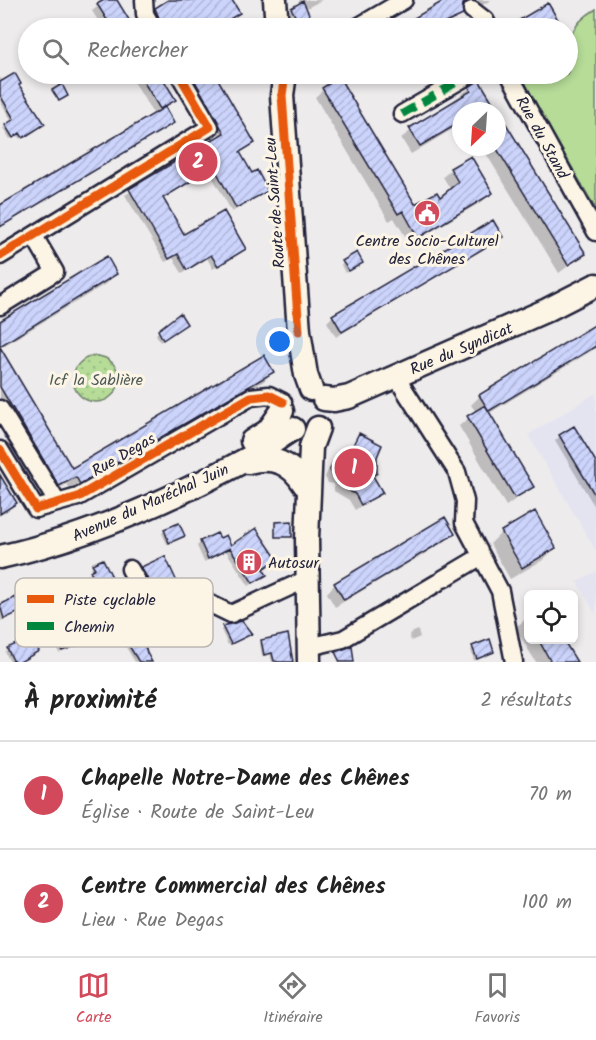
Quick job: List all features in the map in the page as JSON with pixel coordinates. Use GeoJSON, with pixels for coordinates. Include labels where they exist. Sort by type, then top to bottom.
{"type":"FeatureCollection","features":[{"type":"Feature","properties":{"kind":"street"},"geometry":{"type":"LineString","coordinates":[[144,0],[147,18]]}},
{"type":"Feature","properties":{"kind":"street"},"geometry":{"type":"LineString","coordinates":[[275,0],[276,18]]}},
{"type":"Feature","properties":{"kind":"street"},"geometry":{"type":"LineString","coordinates":[[373,18],[404,0]]}},
{"type":"Feature","properties":{"kind":"street"},"geometry":{"type":"LineString","coordinates":[[472,9],[483,18]]}},
{"type":"Feature","properties":{"kind":"street"},"geometry":{"type":"LineString","coordinates":[[0,256],[210,128],[185,84]]}},
{"type":"Feature","properties":{"kind":"street","name":"Route de Saint-Leu"},"geometry":{"type":"LineString","coordinates":[[284,84],[282,95],[299,331],[298,367],[303,411],[307,538]]}},
{"type":"Feature","properties":{"kind":"street"},"geometry":{"type":"LineString","coordinates":[[402,114],[454,84]]}},
{"type":"Feature","properties":{"kind":"street","name":"Rue du Stand"},"geometry":{"type":"LineString","coordinates":[[514,84],[596,232]]}},
{"type":"Feature","properties":{"kind":"street"},"geometry":{"type":"LineString","coordinates":[[0,306],[55,272],[34,236]]}},
{"type":"Feature","properties":{"kind":"street","name":"Rue du Syndicat"},"geometry":{"type":"LineString","coordinates":[[303,411],[349,397],[547,310],[596,285]]}},
{"type":"Feature","properties":{"kind":"street","name":"Rue du Syndicat"},"geometry":{"type":"LineString","coordinates":[[303,411],[402,386],[596,299]]}},
{"type":"Feature","properties":{"kind":"street"},"geometry":{"type":"LineString","coordinates":[[402,386],[457,472],[465,501],[464,523],[500,591],[514,662]]}},
{"type":"Feature","properties":{"kind":"street","name":"Rue Degas"},"geometry":{"type":"LineString","coordinates":[[0,450],[36,509],[78,496],[251,397],[269,395],[303,411]]}},
{"type":"Feature","properties":{"kind":"street"},"geometry":{"type":"LineString","coordinates":[[0,409],[57,502]]}},
{"type":"Feature","properties":{"kind":"street","name":"Route de Saint-Leu"},"geometry":{"type":"LineString","coordinates":[[303,411],[311,447],[307,538],[309,654]]}},
{"type":"Feature","properties":{"kind":"street","name":"Avenue du Maréchal Juin"},"geometry":{"type":"LineString","coordinates":[[0,557],[89,531],[235,465],[303,411]]}},
{"type":"Feature","properties":{"kind":"street","name":"Avenue du Maréchal Juin"},"geometry":{"type":"LineString","coordinates":[[0,542],[50,530],[93,515],[263,435],[272,426],[303,411]]}},
{"type":"Feature","properties":{"kind":"street"},"geometry":{"type":"LineString","coordinates":[[235,465],[272,459],[291,468],[304,484]]}},
{"type":"Feature","properties":{"kind":"street"},"geometry":{"type":"LineString","coordinates":[[309,654],[343,639],[480,556]]}},
{"type":"Feature","properties":{"kind":"street"},"geometry":{"type":"LineString","coordinates":[[130,569],[135,578]]}},
{"type":"Feature","properties":{"kind":"street"},"geometry":{"type":"LineString","coordinates":[[213,605],[231,614],[307,579]]}},
{"type":"Feature","properties":{"kind":"shaded area"},"geometry":{"type":"Polygon","coordinates":[[[596,393],[596,551],[528,435],[596,393]]]}},
{"type":"Feature","properties":{"kind":"shaded area"},"geometry":{"type":"Polygon","coordinates":[[[596,571],[596,615],[577,582],[596,571]]]}},
{"type":"Feature","properties":{"kind":"green space"},"geometry":{"type":"Polygon","coordinates":[[[596,9],[596,209],[526,84],[578,84],[578,23],[596,9]]]}},
{"type":"Feature","properties":{"kind":"green space","name":"Icf la Sablière"},"geometry":{"type":"Polygon","coordinates":[[[96,356],[112,363],[119,379],[112,395],[96,402],[80,395],[73,379],[80,363],[96,356]]]}},
{"type":"Feature","properties":{"kind":"building"},"geometry":{"type":"Polygon","coordinates":[[[104,0],[117,0],[128,18],[106,18],[97,4],[104,0]]]}},
{"type":"Feature","properties":{"kind":"building"},"geometry":{"type":"Polygon","coordinates":[[[168,0],[232,0],[240,13],[232,18],[159,18],[155,8],[168,0]]]}},
{"type":"Feature","properties":{"kind":"building"},"geometry":{"type":"Polygon","coordinates":[[[445,0],[470,0],[463,4],[463,15],[456,18],[414,18],[445,0]]]}},
{"type":"Feature","properties":{"kind":"building"},"geometry":{"type":"Polygon","coordinates":[[[303,1],[310,16],[296,18],[291,8],[303,1]]]}},
{"type":"Feature","properties":{"kind":"building"},"geometry":{"type":"Polygon","coordinates":[[[548,3],[557,18],[523,18],[548,3]]]}},
{"type":"Feature","properties":{"kind":"building"},"geometry":{"type":"Polygon","coordinates":[[[15,73],[18,84],[21,84],[19,85],[45,124],[23,138],[20,133],[13,138],[5,125],[14,119],[0,95],[0,82],[15,73]]]}},
{"type":"Feature","properties":{"kind":"building"},"geometry":{"type":"Polygon","coordinates":[[[62,84],[68,96],[59,101],[52,90],[62,84]]]}},
{"type":"Feature","properties":{"kind":"building"},"geometry":{"type":"Polygon","coordinates":[[[145,84],[166,84],[176,100],[160,109],[145,84]]]}},
{"type":"Feature","properties":{"kind":"building"},"geometry":{"type":"Polygon","coordinates":[[[197,84],[221,84],[255,143],[240,152],[252,173],[257,170],[268,191],[236,208],[214,167],[163,198],[184,234],[224,211],[246,249],[218,266],[211,255],[187,270],[178,254],[169,259],[129,189],[224,133],[197,84]]]}},
{"type":"Feature","properties":{"kind":"building"},"geometry":{"type":"Polygon","coordinates":[[[328,84],[343,84],[415,204],[437,192],[440,197],[458,182],[450,168],[471,156],[493,193],[418,238],[403,211],[398,214],[322,88],[328,84]]]}},
{"type":"Feature","properties":{"kind":"building"},"geometry":{"type":"Polygon","coordinates":[[[473,84],[481,84],[493,102],[453,102],[471,91],[469,87],[473,84]]]}},
{"type":"Feature","properties":{"kind":"building"},"geometry":{"type":"Polygon","coordinates":[[[452,102],[452,127],[420,146],[409,128],[452,102]]]}},
{"type":"Feature","properties":{"kind":"building"},"geometry":{"type":"Polygon","coordinates":[[[165,107],[174,123],[0,227],[0,205],[165,107]]]}},
{"type":"Feature","properties":{"kind":"building"},"geometry":{"type":"Polygon","coordinates":[[[506,124],[586,254],[568,265],[501,156],[506,156],[506,124]]]}},
{"type":"Feature","properties":{"kind":"building"},"geometry":{"type":"Polygon","coordinates":[[[493,220],[503,237],[342,332],[332,315],[493,220]]]}},
{"type":"Feature","properties":{"kind":"building"},"geometry":{"type":"Polygon","coordinates":[[[357,252],[363,263],[349,271],[342,261],[357,252]]]}},
{"type":"Feature","properties":{"kind":"building"},"geometry":{"type":"Polygon","coordinates":[[[107,256],[117,274],[0,346],[0,321],[107,256]]]}},
{"type":"Feature","properties":{"kind":"building"},"geometry":{"type":"Polygon","coordinates":[[[180,313],[187,324],[163,340],[158,330],[180,313]]]}},
{"type":"Feature","properties":{"kind":"building"},"geometry":{"type":"Polygon","coordinates":[[[596,324],[596,346],[489,411],[479,395],[596,324]]]}},
{"type":"Feature","properties":{"kind":"building"},"geometry":{"type":"Polygon","coordinates":[[[0,347],[72,468],[264,355],[274,372],[80,484],[76,477],[59,486],[0,387],[0,347]]]}},
{"type":"Feature","properties":{"kind":"building"},"geometry":{"type":"Polygon","coordinates":[[[485,405],[534,487],[515,498],[467,416],[485,405]]]}},
{"type":"Feature","properties":{"kind":"building"},"geometry":{"type":"Polygon","coordinates":[[[574,426],[596,462],[596,497],[559,435],[574,426]]]}},
{"type":"Feature","properties":{"kind":"building"},"geometry":{"type":"Polygon","coordinates":[[[359,433],[382,445],[377,457],[377,473],[373,476],[383,493],[361,505],[355,494],[339,485],[340,478],[334,477],[330,470],[333,463],[338,461],[338,455],[353,445],[359,433]]]}},
{"type":"Feature","properties":{"kind":"building"},"geometry":{"type":"Polygon","coordinates":[[[0,475],[17,503],[0,514],[0,475]]]}},
{"type":"Feature","properties":{"kind":"building"},"geometry":{"type":"Polygon","coordinates":[[[535,511],[556,548],[522,568],[501,531],[535,511]]]}},
{"type":"Feature","properties":{"kind":"building"},"geometry":{"type":"Polygon","coordinates":[[[445,517],[455,534],[344,600],[334,583],[445,517]]]}},
{"type":"Feature","properties":{"kind":"building"},"geometry":{"type":"Polygon","coordinates":[[[292,521],[292,537],[275,537],[275,522],[292,521]]]}},
{"type":"Feature","properties":{"kind":"building"},"geometry":{"type":"Polygon","coordinates":[[[179,523],[185,536],[169,543],[164,529],[179,523]]]}},
{"type":"Feature","properties":{"kind":"building"},"geometry":{"type":"Polygon","coordinates":[[[256,528],[277,559],[263,569],[267,575],[253,583],[230,548],[208,559],[200,541],[217,533],[220,538],[226,535],[231,545],[256,528]]]}},
{"type":"Feature","properties":{"kind":"building"},"geometry":{"type":"Polygon","coordinates":[[[165,556],[175,578],[147,578],[141,567],[165,556]]]}},
{"type":"Feature","properties":{"kind":"building"},"geometry":{"type":"Polygon","coordinates":[[[103,559],[112,578],[93,578],[90,571],[95,568],[92,564],[103,559]]]}},
{"type":"Feature","properties":{"kind":"building"},"geometry":{"type":"Polygon","coordinates":[[[15,597],[15,614],[4,619],[0,605],[15,597]]]}},
{"type":"Feature","properties":{"kind":"building"},"geometry":{"type":"Polygon","coordinates":[[[242,621],[252,634],[231,644],[222,626],[242,621]]]}},
{"type":"Feature","properties":{"kind":"building"},"geometry":{"type":"Polygon","coordinates":[[[288,634],[293,662],[274,661],[272,653],[264,655],[261,640],[288,634]]]}},
{"type":"Feature","properties":{"kind":"building"},"geometry":{"type":"Polygon","coordinates":[[[490,639],[494,652],[477,659],[472,646],[490,639]]]}},
{"type":"Feature","properties":{"kind":"building"},"geometry":{"type":"Polygon","coordinates":[[[15,644],[15,647],[37,647],[39,651],[20,662],[14,662],[7,648],[15,644]]]}},
{"type":"Feature","properties":{"kind":"building"},"geometry":{"type":"Polygon","coordinates":[[[541,644],[566,644],[577,662],[551,662],[541,644]]]}},
{"type":"Feature","properties":{"kind":"building"},"geometry":{"type":"Polygon","coordinates":[[[352,646],[354,662],[340,662],[335,652],[352,646]]]}},
{"type":"Feature","properties":{"kind":"building"},"geometry":{"type":"Polygon","coordinates":[[[60,647],[72,647],[62,651],[60,647]]]}},
{"type":"Feature","properties":{"kind":"building"},"geometry":{"type":"Polygon","coordinates":[[[130,647],[145,647],[152,662],[139,662],[130,647]]]}},
{"type":"Feature","properties":{"kind":"marked path"},"geometry":{"type":"LineString","coordinates":[[402,114],[454,84]]}},
{"type":"Feature","properties":{"kind":"cycle path"},"geometry":{"type":"LineString","coordinates":[[0,256],[210,127],[185,84]]}},
{"type":"Feature","properties":{"kind":"cycle path"},"geometry":{"type":"LineString","coordinates":[[284,84],[282,95],[299,331]]}},
{"type":"Feature","properties":{"kind":"cycle path"},"geometry":{"type":"LineString","coordinates":[[0,450],[36,509],[78,497],[251,397],[269,395],[283,402]]}},
{"type":"Feature","properties":{"kind":"place","name":"Centre Commercial des Chênes"},"geometry":{"type":"Point","coordinates":[198,162]}},
{"type":"Feature","properties":{"kind":"place","name":"Centre Socio-Culturel des Chênes"},"geometry":{"type":"Point","coordinates":[427,213]}},
{"type":"Feature","properties":{"kind":"place","name":"Chapelle Notre-Dame des Chênes"},"geometry":{"type":"Point","coordinates":[354,468]}},
{"type":"Feature","properties":{"kind":"place","name":"Autosur"},"geometry":{"type":"Point","coordinates":[249,562]}}]}
